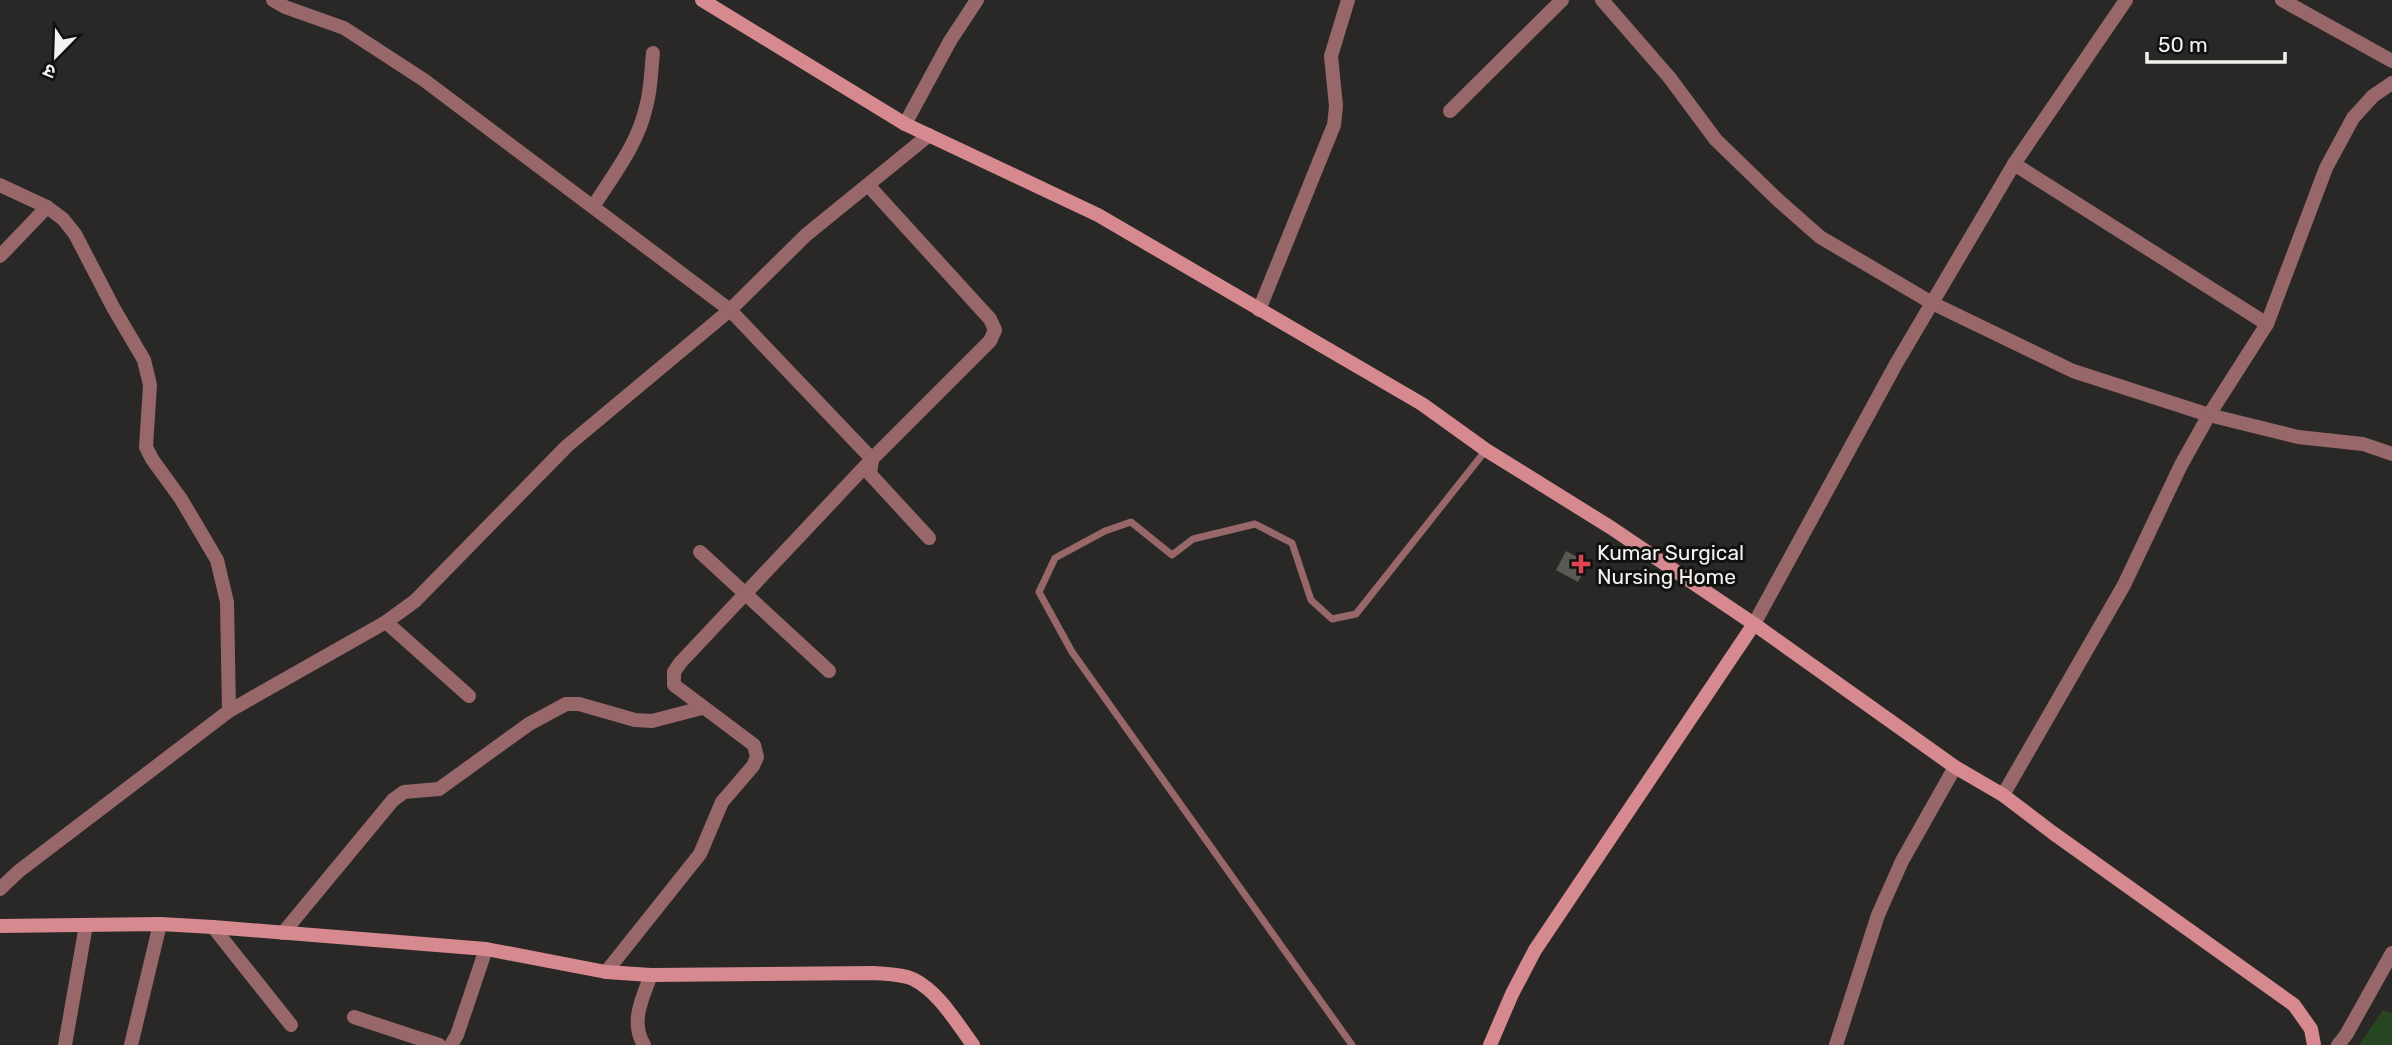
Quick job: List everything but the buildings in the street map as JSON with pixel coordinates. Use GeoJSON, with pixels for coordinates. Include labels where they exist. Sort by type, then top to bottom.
{"type":"FeatureCollection","features":[{"type":"Feature","properties":{"kind":"street"},"geometry":{"type":"LineString","coordinates":[[273,0],[285,7],[344,28],[424,80],[730,310],[872,459]]}},
{"type":"Feature","properties":{"kind":"street"},"geometry":{"type":"LineString","coordinates":[[702,0],[905,124],[1098,215],[1422,404],[1486,450],[1610,527],[1754,624],[1955,767],[2003,795],[2053,834],[2294,1005],[2311,1029],[2314,1045]]}},
{"type":"Feature","properties":{"kind":"street"},"geometry":{"type":"LineString","coordinates":[[905,124],[950,41],[976,0]]}},
{"type":"Feature","properties":{"kind":"street"},"geometry":{"type":"LineString","coordinates":[[1259,310],[1334,125],[1336,106],[1331,56],[1348,0]]}},
{"type":"Feature","properties":{"kind":"street"},"geometry":{"type":"LineString","coordinates":[[1450,111],[1562,0]]}},
{"type":"Feature","properties":{"kind":"street"},"geometry":{"type":"LineString","coordinates":[[1602,0],[1669,77],[1716,140],[1779,200],[1820,237],[1932,303],[2073,372],[2209,415],[2298,437],[2363,444],[2392,454]]}},
{"type":"Feature","properties":{"kind":"street"},"geometry":{"type":"LineString","coordinates":[[1490,1045],[1535,950],[1754,624],[1896,364],[2014,164],[2126,0]]}},
{"type":"Feature","properties":{"kind":"street"},"geometry":{"type":"LineString","coordinates":[[2282,0],[2392,61]]}},
{"type":"Feature","properties":{"kind":"street"},"geometry":{"type":"LineString","coordinates":[[593,207],[629,151],[640,128],[647,106],[653,53]]}},
{"type":"Feature","properties":{"kind":"street"},"geometry":{"type":"LineString","coordinates":[[2003,795],[2124,585],[2181,465],[2209,415],[2267,324],[2326,168],[2353,118],[2373,96],[2392,83]]}},
{"type":"Feature","properties":{"kind":"street"},"geometry":{"type":"LineString","coordinates":[[0,889],[19,871],[229,711],[386,622],[415,601],[568,446],[730,310],[806,235],[929,135]]}},
{"type":"Feature","properties":{"kind":"street"},"geometry":{"type":"LineString","coordinates":[[2014,164],[2267,324]]}},
{"type":"Feature","properties":{"kind":"street"},"geometry":{"type":"LineString","coordinates":[[0,185],[47,207],[63,219],[75,234],[144,360],[150,384],[146,447],[217,560],[227,602],[229,711]]}},
{"type":"Feature","properties":{"kind":"street"},"geometry":{"type":"LineString","coordinates":[[606,972],[700,854],[722,802],[753,766],[757,757],[754,745],[674,685],[674,672],[872,459],[990,341],[995,330],[990,318],[868,185]]}},
{"type":"Feature","properties":{"kind":"street"},"geometry":{"type":"LineString","coordinates":[[0,257],[47,207]]}},
{"type":"Feature","properties":{"kind":"street"},"geometry":{"type":"LineString","coordinates":[[872,459],[870,474],[929,538]]}},
{"type":"Feature","properties":{"kind":"street"},"geometry":{"type":"LineString","coordinates":[[700,552],[829,671]]}},
{"type":"Feature","properties":{"kind":"street"},"geometry":{"type":"LineString","coordinates":[[386,622],[469,696]]}},
{"type":"Feature","properties":{"kind":"street"},"geometry":{"type":"LineString","coordinates":[[284,933],[393,800],[404,792],[439,789],[529,724],[554,710],[566,704],[579,704],[635,720],[652,721],[702,708]]}},
{"type":"Feature","properties":{"kind":"street"},"geometry":{"type":"LineString","coordinates":[[1836,1045],[1878,915],[1902,862],[1955,767]]}},
{"type":"Feature","properties":{"kind":"street"},"geometry":{"type":"LineString","coordinates":[[131,1045],[160,924]]}},
{"type":"Feature","properties":{"kind":"street"},"geometry":{"type":"LineString","coordinates":[[0,926],[160,924],[212,927],[486,949],[606,972],[651,975],[874,973],[911,978],[928,989],[944,1005],[973,1045]]}},
{"type":"Feature","properties":{"kind":"street"},"geometry":{"type":"LineString","coordinates":[[65,1045],[86,925]]}},
{"type":"Feature","properties":{"kind":"street"},"geometry":{"type":"LineString","coordinates":[[212,927],[291,1025]]}},
{"type":"Feature","properties":{"kind":"street"},"geometry":{"type":"LineString","coordinates":[[451,1045],[457,1035],[486,949]]}},
{"type":"Feature","properties":{"kind":"street"},"geometry":{"type":"LineString","coordinates":[[2338,1045],[2392,953]]}},
{"type":"Feature","properties":{"kind":"street"},"geometry":{"type":"LineString","coordinates":[[644,1045],[636,1023],[640,1003],[651,975]]}},
{"type":"Feature","properties":{"kind":"street"},"geometry":{"type":"LineString","coordinates":[[354,1017],[439,1045]]}},
{"type":"Feature","properties":{"kind":"lane"},"geometry":{"type":"LineString","coordinates":[[1352,1045],[1072,652],[1039,592],[1055,558],[1105,531],[1131,522],[1172,555],[1193,539],[1255,524],[1292,543],[1311,600],[1332,619],[1356,614],[1486,450]]}},
{"type":"Feature","properties":{"kind":"green space"},"geometry":{"type":"Polygon","coordinates":[[[2383,1010],[2392,1013],[2392,1045],[2359,1045],[2383,1010]]]}},
{"type":"Feature","properties":{"kind":"place","name":"Kumar Surgical Nursing Home"},"geometry":{"type":"Point","coordinates":[1581,564]}}]}
